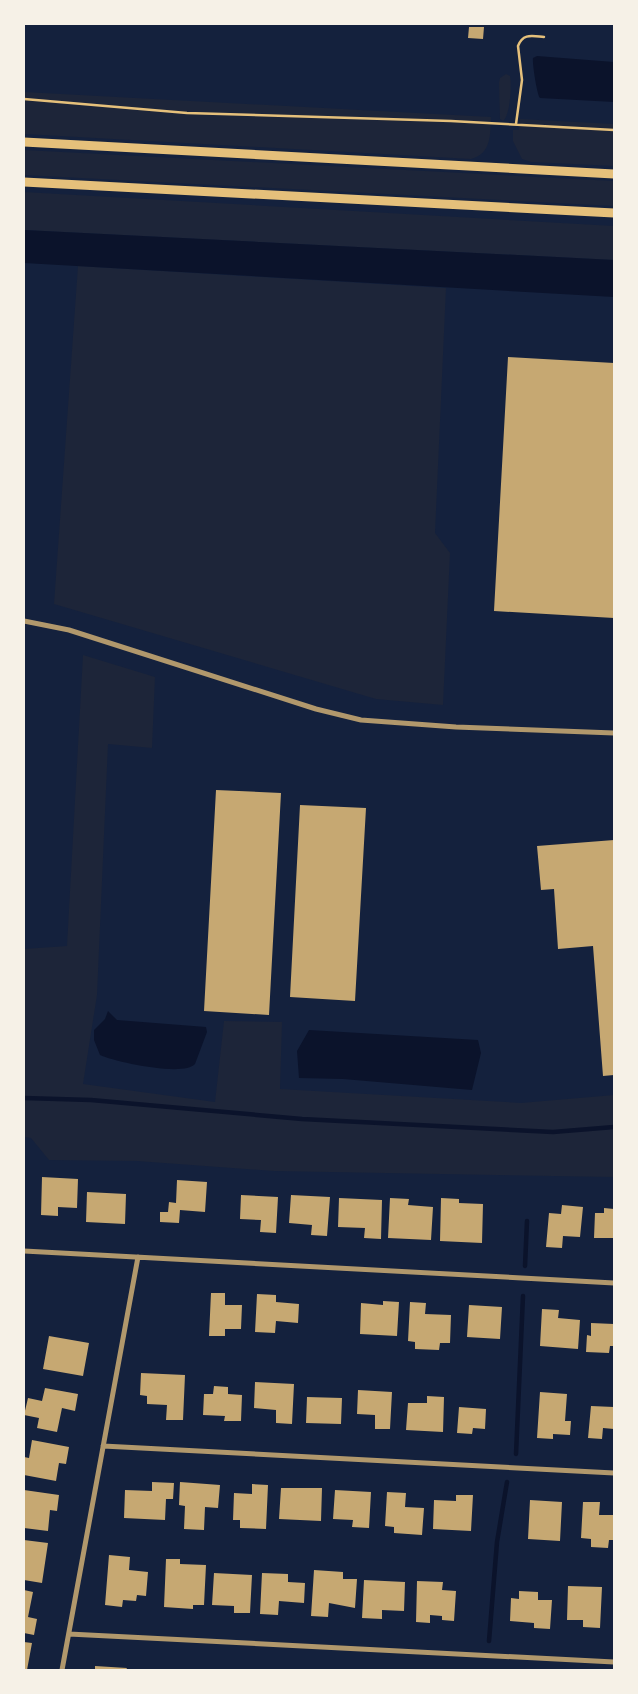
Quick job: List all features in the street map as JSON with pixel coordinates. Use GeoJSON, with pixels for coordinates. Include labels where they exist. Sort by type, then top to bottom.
{"type":"FeatureCollection","features":[{"type":"Feature","properties":{"kind":"main road"},"geometry":{"type":"LineString","coordinates":[[24,142],[614,174]]}},
{"type":"Feature","properties":{"kind":"main road"},"geometry":{"type":"LineString","coordinates":[[24,182],[614,213]]}},
{"type":"Feature","properties":{"kind":"street"},"geometry":{"type":"LineString","coordinates":[[24,621],[69,630],[316,709],[361,720],[473,728],[614,733]]}},
{"type":"Feature","properties":{"kind":"street"},"geometry":{"type":"LineString","coordinates":[[24,1251],[614,1283]]}},
{"type":"Feature","properties":{"kind":"street"},"geometry":{"type":"LineString","coordinates":[[62,1670],[138,1257]]}},
{"type":"Feature","properties":{"kind":"street"},"geometry":{"type":"LineString","coordinates":[[102,1446],[614,1473]]}},
{"type":"Feature","properties":{"kind":"street"},"geometry":{"type":"LineString","coordinates":[[68,1634],[614,1662]]}},
{"type":"Feature","properties":{"kind":"path"},"geometry":{"type":"LineString","coordinates":[[515,124],[522,80],[517,52],[518,46],[520,41],[527,36],[544,37]]}},
{"type":"Feature","properties":{"kind":"path"},"geometry":{"type":"LineString","coordinates":[[24,99],[187,114],[515,124],[614,130]]}},
{"type":"Feature","properties":{"kind":"shaded area"},"geometry":{"type":"Polygon","coordinates":[[[537,56],[614,62],[614,102],[540,98],[536,85],[533,61],[533,58],[537,56]]]}},
{"type":"Feature","properties":{"kind":"shaded area"},"geometry":{"type":"Polygon","coordinates":[[[506,74],[510,76],[511,93],[509,107],[503,121],[500,119],[499,83],[500,78],[506,74]]]}},
{"type":"Feature","properties":{"kind":"shaded area"},"geometry":{"type":"Polygon","coordinates":[[[24,92],[491,117],[489,143],[483,152],[471,159],[24,134],[24,92]]]}},
{"type":"Feature","properties":{"kind":"shaded area"},"geometry":{"type":"Polygon","coordinates":[[[520,119],[614,124],[614,166],[531,162],[522,159],[513,141],[513,130],[519,130],[520,119]]]}},
{"type":"Feature","properties":{"kind":"shaded area"},"geometry":{"type":"Polygon","coordinates":[[[24,150],[614,181],[614,206],[24,175],[24,150]]]}},
{"type":"Feature","properties":{"kind":"shaded area"},"geometry":{"type":"Polygon","coordinates":[[[24,192],[614,226],[614,260],[24,230],[24,192]]]}},
{"type":"Feature","properties":{"kind":"shaded area"},"geometry":{"type":"Polygon","coordinates":[[[24,230],[614,260],[614,297],[24,263],[24,230]]]}},
{"type":"Feature","properties":{"kind":"shaded area"},"geometry":{"type":"Polygon","coordinates":[[[78,266],[446,288],[435,533],[450,553],[443,705],[376,699],[54,604],[78,266]]]}},
{"type":"Feature","properties":{"kind":"shaded area"},"geometry":{"type":"Polygon","coordinates":[[[83,655],[155,677],[152,748],[108,744],[97,995],[83,1084],[215,1102],[224,1021],[282,1022],[280,1089],[521,1103],[614,1095],[614,1177],[274,1171],[137,1161],[49,1160],[31,1138],[24,1137],[24,949],[67,946],[83,655]]]}},
{"type":"Feature","properties":{"kind":"shaded area"},"geometry":{"type":"Polygon","coordinates":[[[108,1011],[117,1020],[206,1027],[207,1032],[195,1064],[188,1068],[164,1069],[120,1061],[100,1055],[94,1040],[94,1030],[105,1019],[108,1011]]]}},
{"type":"Feature","properties":{"kind":"shaded area"},"geometry":{"type":"Polygon","coordinates":[[[309,1030],[478,1040],[481,1053],[472,1090],[343,1079],[299,1078],[297,1051],[309,1030]]]}},
{"type":"Feature","properties":{"kind":"building"},"geometry":{"type":"Polygon","coordinates":[[[469,27],[484,27],[483,39],[468,38],[469,27]]]}},
{"type":"Feature","properties":{"kind":"building"},"geometry":{"type":"Polygon","coordinates":[[[508,357],[614,363],[614,618],[494,611],[508,357]]]}},
{"type":"Feature","properties":{"kind":"building"},"geometry":{"type":"Polygon","coordinates":[[[216,790],[281,793],[269,1015],[204,1011],[216,790]]]}},
{"type":"Feature","properties":{"kind":"building"},"geometry":{"type":"Polygon","coordinates":[[[300,805],[366,808],[355,1001],[290,997],[300,805]]]}},
{"type":"Feature","properties":{"kind":"building"},"geometry":{"type":"Polygon","coordinates":[[[614,840],[614,1075],[603,1076],[593,946],[558,949],[554,889],[541,890],[537,846],[614,840]]]}},
{"type":"Feature","properties":{"kind":"building"},"geometry":{"type":"Polygon","coordinates":[[[42,1177],[78,1179],[77,1208],[58,1207],[58,1216],[41,1215],[42,1177]]]}},
{"type":"Feature","properties":{"kind":"building"},"geometry":{"type":"Polygon","coordinates":[[[177,1180],[207,1182],[205,1212],[180,1210],[179,1223],[160,1222],[160,1212],[168,1212],[169,1202],[176,1203],[177,1180]]]}},
{"type":"Feature","properties":{"kind":"building"},"geometry":{"type":"Polygon","coordinates":[[[87,1192],[126,1194],[125,1224],[86,1222],[87,1192]]]}},
{"type":"Feature","properties":{"kind":"building"},"geometry":{"type":"Polygon","coordinates":[[[241,1195],[278,1197],[276,1233],[260,1232],[261,1220],[240,1219],[241,1195]]]}},
{"type":"Feature","properties":{"kind":"building"},"geometry":{"type":"Polygon","coordinates":[[[291,1195],[330,1197],[327,1236],[311,1235],[312,1225],[289,1223],[291,1195]]]}},
{"type":"Feature","properties":{"kind":"building"},"geometry":{"type":"Polygon","coordinates":[[[339,1198],[382,1200],[381,1239],[364,1238],[365,1228],[338,1227],[339,1198]]]}},
{"type":"Feature","properties":{"kind":"building"},"geometry":{"type":"Polygon","coordinates":[[[390,1198],[409,1199],[408,1205],[433,1207],[431,1240],[388,1238],[390,1198]]]}},
{"type":"Feature","properties":{"kind":"building"},"geometry":{"type":"Polygon","coordinates":[[[441,1198],[459,1199],[459,1203],[483,1204],[482,1243],[440,1241],[441,1198]]]}},
{"type":"Feature","properties":{"kind":"building"},"geometry":{"type":"Polygon","coordinates":[[[562,1205],[583,1207],[580,1237],[563,1236],[562,1248],[546,1247],[549,1213],[561,1214],[562,1205]]]}},
{"type":"Feature","properties":{"kind":"building"},"geometry":{"type":"Polygon","coordinates":[[[604,1208],[614,1209],[614,1238],[594,1238],[595,1213],[604,1213],[604,1208]]]}},
{"type":"Feature","properties":{"kind":"building"},"geometry":{"type":"Polygon","coordinates":[[[211,1293],[225,1293],[225,1305],[242,1305],[241,1329],[225,1329],[225,1336],[209,1336],[211,1293]]]}},
{"type":"Feature","properties":{"kind":"building"},"geometry":{"type":"Polygon","coordinates":[[[257,1294],[276,1295],[276,1302],[299,1304],[298,1323],[276,1321],[275,1333],[255,1332],[257,1294]]]}},
{"type":"Feature","properties":{"kind":"building"},"geometry":{"type":"Polygon","coordinates":[[[383,1301],[399,1302],[397,1336],[360,1334],[361,1303],[383,1305],[383,1301]]]}},
{"type":"Feature","properties":{"kind":"building"},"geometry":{"type":"Polygon","coordinates":[[[410,1302],[426,1303],[425,1314],[451,1315],[450,1343],[440,1343],[439,1350],[415,1349],[415,1342],[408,1341],[410,1302]]]}},
{"type":"Feature","properties":{"kind":"building"},"geometry":{"type":"Polygon","coordinates":[[[469,1305],[502,1307],[500,1339],[467,1337],[469,1305]]]}},
{"type":"Feature","properties":{"kind":"building"},"geometry":{"type":"Polygon","coordinates":[[[542,1309],[559,1310],[558,1318],[580,1320],[578,1349],[540,1346],[542,1309]]]}},
{"type":"Feature","properties":{"kind":"building"},"geometry":{"type":"Polygon","coordinates":[[[591,1323],[614,1324],[614,1346],[610,1346],[609,1353],[586,1352],[587,1335],[591,1336],[591,1323]]]}},
{"type":"Feature","properties":{"kind":"building"},"geometry":{"type":"Polygon","coordinates":[[[49,1336],[89,1343],[83,1376],[43,1369],[49,1336]]]}},
{"type":"Feature","properties":{"kind":"building"},"geometry":{"type":"Polygon","coordinates":[[[141,1373],[185,1375],[183,1420],[166,1420],[167,1405],[147,1404],[147,1396],[140,1395],[141,1373]]]}},
{"type":"Feature","properties":{"kind":"building"},"geometry":{"type":"Polygon","coordinates":[[[255,1382],[294,1384],[292,1424],[276,1423],[276,1410],[254,1408],[255,1382]]]}},
{"type":"Feature","properties":{"kind":"building"},"geometry":{"type":"Polygon","coordinates":[[[214,1386],[228,1387],[228,1394],[242,1395],[241,1421],[224,1421],[225,1416],[203,1415],[204,1394],[213,1394],[214,1386]]]}},
{"type":"Feature","properties":{"kind":"building"},"geometry":{"type":"Polygon","coordinates":[[[45,1388],[78,1394],[75,1411],[62,1408],[57,1432],[37,1428],[39,1418],[24,1415],[28,1398],[42,1401],[45,1388]]]}},
{"type":"Feature","properties":{"kind":"building"},"geometry":{"type":"Polygon","coordinates":[[[358,1390],[392,1392],[390,1429],[375,1429],[375,1415],[357,1414],[358,1390]]]}},
{"type":"Feature","properties":{"kind":"building"},"geometry":{"type":"Polygon","coordinates":[[[540,1392],[567,1394],[565,1421],[571,1421],[570,1435],[553,1434],[553,1439],[537,1438],[540,1392]]]}},
{"type":"Feature","properties":{"kind":"building"},"geometry":{"type":"Polygon","coordinates":[[[427,1396],[444,1397],[443,1432],[406,1430],[408,1403],[427,1403],[427,1396]]]}},
{"type":"Feature","properties":{"kind":"building"},"geometry":{"type":"Polygon","coordinates":[[[307,1397],[342,1398],[341,1424],[306,1423],[307,1397]]]}},
{"type":"Feature","properties":{"kind":"building"},"geometry":{"type":"Polygon","coordinates":[[[591,1406],[614,1407],[614,1429],[603,1428],[602,1439],[588,1438],[591,1406]]]}},
{"type":"Feature","properties":{"kind":"building"},"geometry":{"type":"Polygon","coordinates":[[[459,1407],[486,1409],[485,1429],[473,1428],[472,1434],[457,1433],[459,1407]]]}},
{"type":"Feature","properties":{"kind":"building"},"geometry":{"type":"Polygon","coordinates":[[[32,1440],[69,1447],[66,1464],[59,1463],[56,1481],[24,1475],[24,1457],[29,1458],[32,1440]]]}},
{"type":"Feature","properties":{"kind":"building"},"geometry":{"type":"Polygon","coordinates":[[[152,1482],[174,1483],[173,1499],[166,1499],[165,1520],[124,1518],[125,1490],[152,1491],[152,1482]]]}},
{"type":"Feature","properties":{"kind":"building"},"geometry":{"type":"Polygon","coordinates":[[[180,1482],[220,1485],[218,1508],[205,1507],[204,1530],[184,1529],[185,1506],[179,1505],[180,1482]]]}},
{"type":"Feature","properties":{"kind":"building"},"geometry":{"type":"Polygon","coordinates":[[[252,1484],[268,1485],[266,1529],[240,1528],[240,1520],[233,1520],[234,1493],[252,1494],[252,1484]]]}},
{"type":"Feature","properties":{"kind":"building"},"geometry":{"type":"Polygon","coordinates":[[[281,1488],[322,1488],[321,1521],[279,1519],[281,1488]]]}},
{"type":"Feature","properties":{"kind":"building"},"geometry":{"type":"Polygon","coordinates":[[[24,1490],[59,1495],[57,1511],[50,1510],[48,1531],[24,1528],[24,1490]]]}},
{"type":"Feature","properties":{"kind":"building"},"geometry":{"type":"Polygon","coordinates":[[[335,1490],[371,1492],[369,1528],[352,1527],[353,1520],[333,1519],[335,1490]]]}},
{"type":"Feature","properties":{"kind":"building"},"geometry":{"type":"Polygon","coordinates":[[[387,1492],[406,1493],[405,1507],[424,1508],[422,1535],[394,1533],[394,1527],[385,1526],[387,1492]]]}},
{"type":"Feature","properties":{"kind":"building"},"geometry":{"type":"Polygon","coordinates":[[[456,1495],[473,1495],[471,1531],[433,1529],[434,1500],[456,1501],[456,1495]]]}},
{"type":"Feature","properties":{"kind":"building"},"geometry":{"type":"Polygon","coordinates":[[[530,1500],[562,1502],[560,1541],[528,1539],[530,1500]]]}},
{"type":"Feature","properties":{"kind":"building"},"geometry":{"type":"Polygon","coordinates":[[[583,1502],[600,1502],[599,1515],[614,1515],[614,1540],[609,1540],[608,1548],[591,1547],[591,1539],[581,1538],[583,1502]]]}},
{"type":"Feature","properties":{"kind":"building"},"geometry":{"type":"Polygon","coordinates":[[[24,1540],[48,1543],[42,1583],[24,1580],[24,1540]]]}},
{"type":"Feature","properties":{"kind":"building"},"geometry":{"type":"Polygon","coordinates":[[[109,1555],[130,1557],[129,1570],[148,1572],[146,1596],[137,1595],[136,1601],[123,1600],[122,1607],[105,1605],[109,1555]]]}},
{"type":"Feature","properties":{"kind":"building"},"geometry":{"type":"Polygon","coordinates":[[[166,1559],[180,1559],[180,1564],[206,1565],[204,1605],[193,1605],[193,1609],[164,1607],[166,1559]]]}},
{"type":"Feature","properties":{"kind":"building"},"geometry":{"type":"Polygon","coordinates":[[[314,1570],[343,1572],[343,1579],[357,1579],[355,1608],[329,1603],[328,1617],[311,1616],[314,1570]]]}},
{"type":"Feature","properties":{"kind":"building"},"geometry":{"type":"Polygon","coordinates":[[[214,1573],[252,1575],[250,1613],[234,1613],[234,1606],[212,1605],[214,1573]]]}},
{"type":"Feature","properties":{"kind":"building"},"geometry":{"type":"Polygon","coordinates":[[[262,1573],[288,1574],[288,1582],[305,1583],[304,1603],[279,1601],[278,1615],[260,1614],[262,1573]]]}},
{"type":"Feature","properties":{"kind":"building"},"geometry":{"type":"Polygon","coordinates":[[[364,1580],[405,1582],[404,1611],[382,1610],[382,1619],[362,1618],[364,1580]]]}},
{"type":"Feature","properties":{"kind":"building"},"geometry":{"type":"Polygon","coordinates":[[[417,1581],[443,1582],[442,1590],[456,1591],[454,1621],[442,1620],[442,1616],[430,1615],[430,1623],[416,1622],[417,1581]]]}},
{"type":"Feature","properties":{"kind":"building"},"geometry":{"type":"Polygon","coordinates":[[[568,1586],[602,1587],[600,1628],[583,1627],[583,1620],[567,1620],[568,1586]]]}},
{"type":"Feature","properties":{"kind":"building"},"geometry":{"type":"Polygon","coordinates":[[[24,1590],[33,1592],[28,1617],[37,1619],[34,1635],[24,1633],[24,1590]]]}},
{"type":"Feature","properties":{"kind":"building"},"geometry":{"type":"Polygon","coordinates":[[[519,1591],[538,1592],[538,1600],[552,1600],[550,1629],[534,1628],[534,1623],[510,1621],[511,1598],[519,1599],[519,1591]]]}},
{"type":"Feature","properties":{"kind":"building"},"geometry":{"type":"Polygon","coordinates":[[[24,1642],[32,1643],[27,1670],[24,1670],[24,1642]]]}},
{"type":"Feature","properties":{"kind":"building"},"geometry":{"type":"Polygon","coordinates":[[[95,1666],[127,1668],[126,1670],[95,1670],[95,1666]]]}},
{"type":"Feature","properties":{"kind":"waterway"},"geometry":{"type":"LineString","coordinates":[[24,1098],[91,1100],[302,1119],[553,1132],[614,1127]]}},
{"type":"Feature","properties":{"kind":"waterway"},"geometry":{"type":"LineString","coordinates":[[525,1266],[527,1221]]}},
{"type":"Feature","properties":{"kind":"waterway"},"geometry":{"type":"LineString","coordinates":[[516,1454],[523,1296]]}},
{"type":"Feature","properties":{"kind":"waterway"},"geometry":{"type":"LineString","coordinates":[[489,1641],[497,1542],[507,1482]]}}]}
